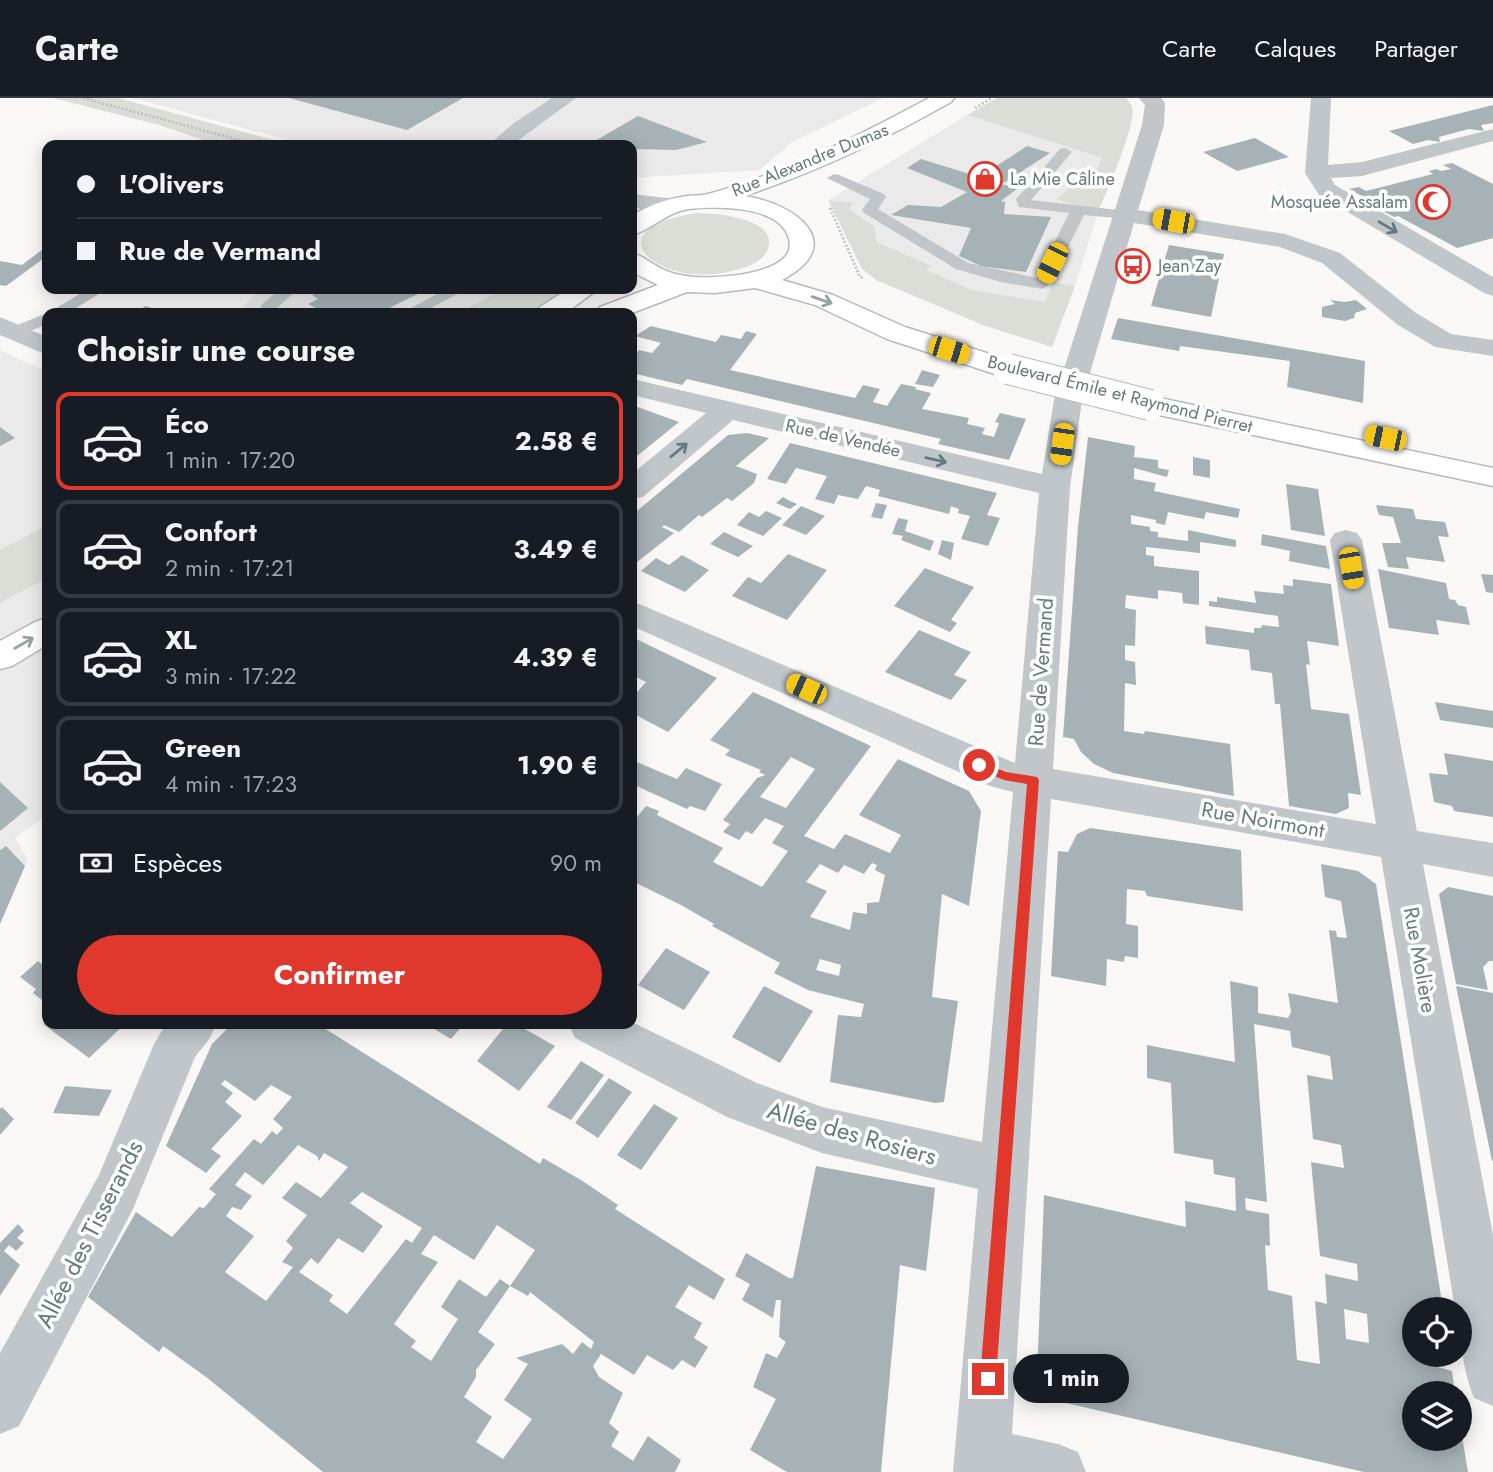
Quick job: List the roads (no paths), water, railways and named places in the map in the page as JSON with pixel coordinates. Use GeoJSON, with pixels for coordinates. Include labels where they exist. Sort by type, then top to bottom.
{"type":"FeatureCollection","features":[{"type":"Feature","properties":{"kind":"main road","name":"Rue Alexandre Dumas"},"geometry":{"type":"LineString","coordinates":[[791,222],[834,178],[955,101]]}},
{"type":"Feature","properties":{"kind":"main road","name":"Rue Alexandre Dumas"},"geometry":{"type":"LineString","coordinates":[[711,200],[782,176],[955,101]]}},
{"type":"Feature","properties":{"kind":"main road"},"geometry":{"type":"LineString","coordinates":[[637,224],[649,215],[676,205],[711,200],[758,206],[791,222],[800,234],[801,246],[796,258],[780,271],[756,281],[709,287],[684,284],[646,272],[637,264]]}},
{"type":"Feature","properties":{"kind":"main road","name":"Boulevard Émile et Raymond Pierret"},"geometry":{"type":"LineString","coordinates":[[796,258],[833,283],[1011,361]]}},
{"type":"Feature","properties":{"kind":"main road","name":"Boulevard Émile et Raymond Pierret"},"geometry":{"type":"LineString","coordinates":[[756,281],[824,300],[896,333],[1493,477]]}},
{"type":"Feature","properties":{"kind":"main road"},"geometry":{"type":"LineString","coordinates":[[622,308],[684,284]]}},
{"type":"Feature","properties":{"kind":"main road"},"geometry":{"type":"LineString","coordinates":[[557,308],[578,294]]}},
{"type":"Feature","properties":{"kind":"main road","name":"Boulevard Émile et Raymond Pierret"},"geometry":{"type":"LineString","coordinates":[[1153,396],[1493,460]]}},
{"type":"Feature","properties":{"kind":"main road"},"geometry":{"type":"LineString","coordinates":[[0,627],[42,604]]}},
{"type":"Feature","properties":{"kind":"main road"},"geometry":{"type":"LineString","coordinates":[[0,657],[42,633]]}},
{"type":"Feature","properties":{"kind":"street"},"geometry":{"type":"LineString","coordinates":[[505,140],[566,98]]}},
{"type":"Feature","properties":{"kind":"street","name":"Rue de Vermand"},"geometry":{"type":"LineString","coordinates":[[982,1464],[1006,1171],[1055,487],[1068,400],[1153,125],[1155,103],[1149,98]]}},
{"type":"Feature","properties":{"kind":"street"},"geometry":{"type":"LineString","coordinates":[[1321,98],[1316,173],[1327,190],[1493,288]]}},
{"type":"Feature","properties":{"kind":"street"},"geometry":{"type":"LineString","coordinates":[[1316,173],[1362,169],[1493,135]]}},
{"type":"Feature","properties":{"kind":"street"},"geometry":{"type":"LineString","coordinates":[[637,201],[676,205]]}},
{"type":"Feature","properties":{"kind":"street"},"geometry":{"type":"LineString","coordinates":[[1126,215],[1285,241],[1331,258],[1407,319],[1444,341],[1493,348]]}},
{"type":"Feature","properties":{"kind":"street"},"geometry":{"type":"LineString","coordinates":[[8,329],[42,345]]}},
{"type":"Feature","properties":{"kind":"street","name":"Rue de Vendée"},"geometry":{"type":"LineString","coordinates":[[637,388],[1055,487]]}},
{"type":"Feature","properties":{"kind":"street"},"geometry":{"type":"LineString","coordinates":[[637,486],[727,410]]}},
{"type":"Feature","properties":{"kind":"street","name":"Rue Molière"},"geometry":{"type":"LineString","coordinates":[[1346,540],[1493,1379]]}},
{"type":"Feature","properties":{"kind":"street","name":"Rue Noirmont"},"geometry":{"type":"LineString","coordinates":[[637,615],[1004,776],[1493,860]]}},
{"type":"Feature","properties":{"kind":"street","name":"Allée des Tisserands"},"geometry":{"type":"LineString","coordinates":[[0,1407],[116,1192],[177,1044],[190,1029]]}},
{"type":"Feature","properties":{"kind":"street","name":"Allée des Rosiers"},"geometry":{"type":"LineString","coordinates":[[601,1029],[744,1101],[822,1130],[1006,1171]]}},
{"type":"Feature","properties":{"kind":"street"},"geometry":{"type":"LineString","coordinates":[[982,1464],[1058,1472]]}},
{"type":"Feature","properties":{"kind":"lane"},"geometry":{"type":"LineString","coordinates":[[1065,152],[1023,199],[1024,204],[1126,215]]}},
{"type":"Feature","properties":{"kind":"lane"},"geometry":{"type":"LineString","coordinates":[[834,178],[879,197],[869,210],[962,266],[1042,284],[1078,211]]}},
{"type":"Feature","properties":{"kind":"lane"},"geometry":{"type":"LineString","coordinates":[[65,308],[90,294]]}},
{"type":"Feature","properties":{"kind":"lane"},"geometry":{"type":"LineString","coordinates":[[267,308],[284,294]]}},
{"type":"Feature","properties":{"kind":"lane"},"geometry":{"type":"LineString","coordinates":[[420,308],[448,294]]}},
{"type":"Feature","properties":{"kind":"lane"},"geometry":{"type":"LineString","coordinates":[[8,329],[42,319]]}},
{"type":"Feature","properties":{"kind":"place","name":"La Mie Câline"},"geometry":{"type":"Point","coordinates":[985,179]}},
{"type":"Feature","properties":{"kind":"place","name":"Mosquée Assalam"},"geometry":{"type":"Point","coordinates":[1433,202]}},
{"type":"Feature","properties":{"kind":"place","name":"Jean Zay"},"geometry":{"type":"Point","coordinates":[1133,266]}}]}
